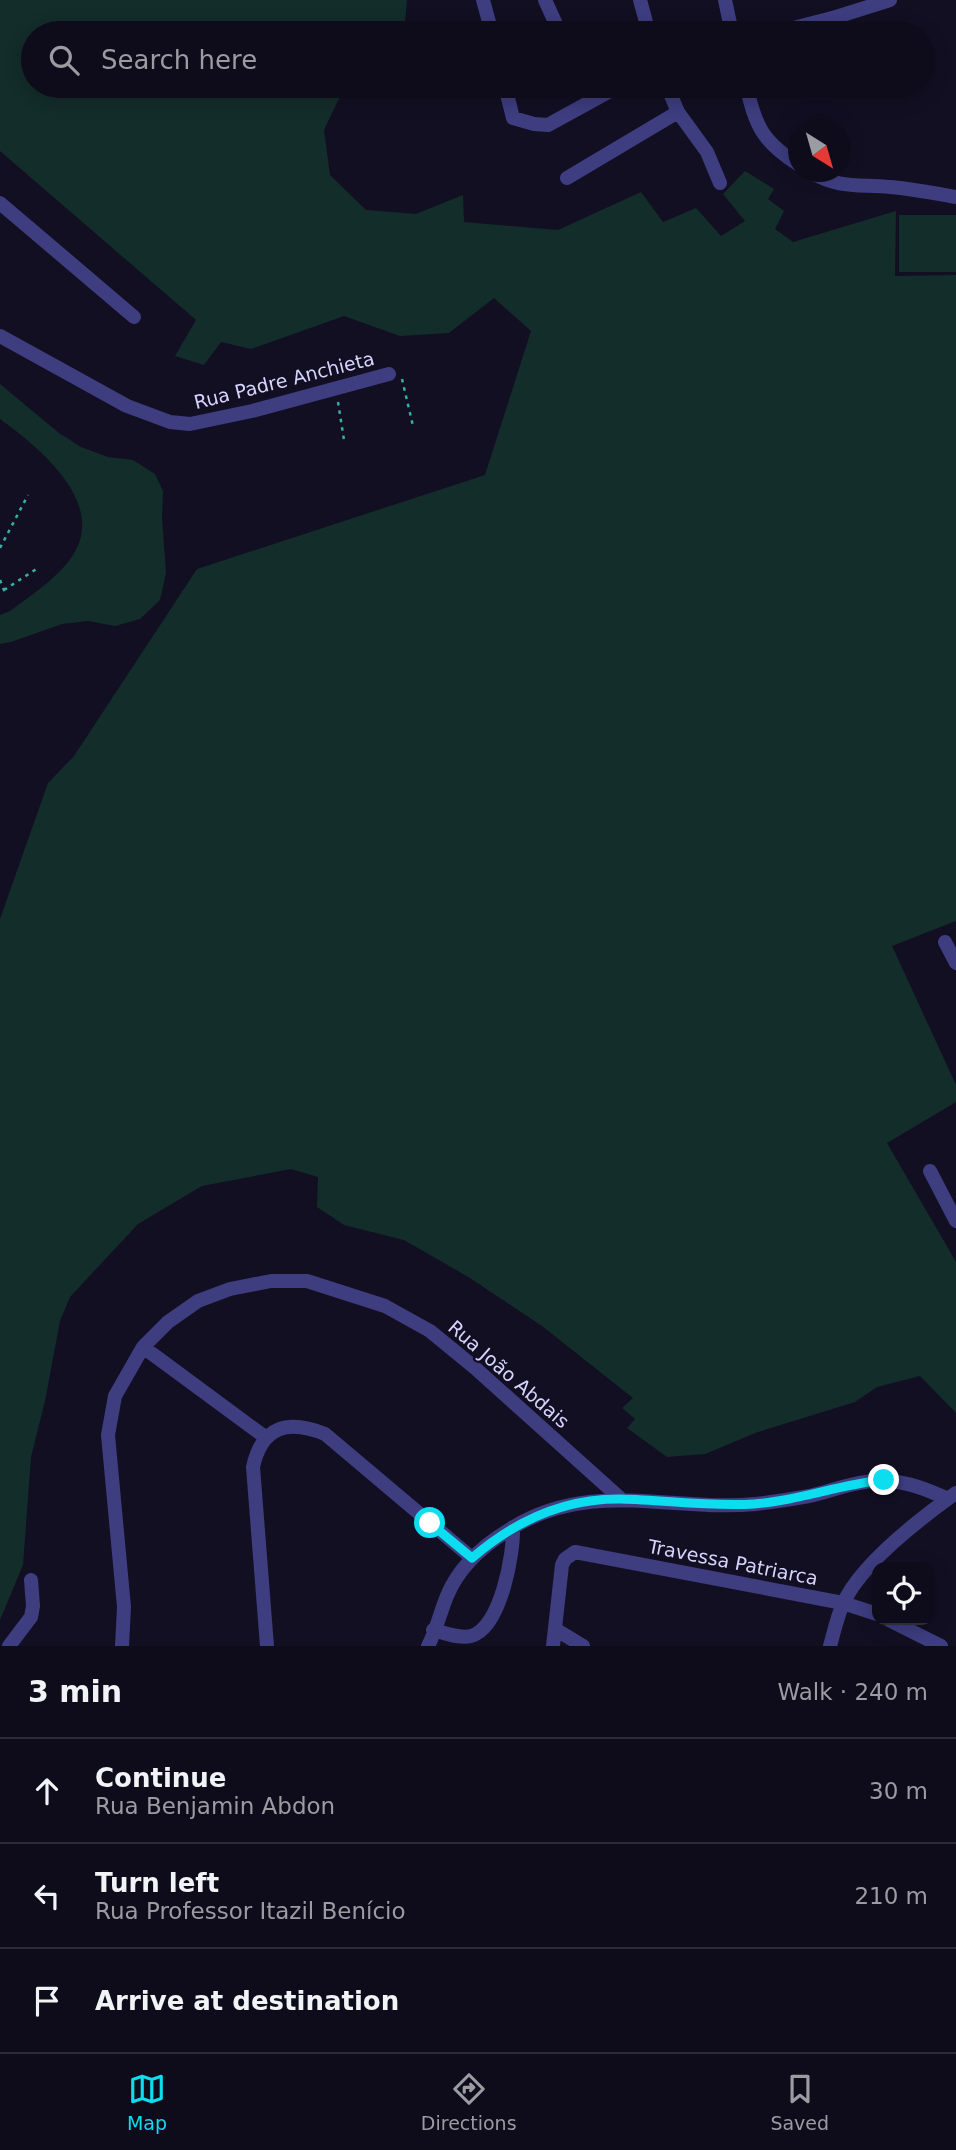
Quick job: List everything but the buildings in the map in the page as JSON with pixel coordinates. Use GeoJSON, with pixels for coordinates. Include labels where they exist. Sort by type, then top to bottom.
{"type":"FeatureCollection","features":[{"type":"Feature","properties":{"kind":"street"},"geometry":{"type":"LineString","coordinates":[[483,0],[489,21]]}},
{"type":"Feature","properties":{"kind":"street"},"geometry":{"type":"LineString","coordinates":[[545,0],[555,21]]}},
{"type":"Feature","properties":{"kind":"street"},"geometry":{"type":"LineString","coordinates":[[640,0],[646,21]]}},
{"type":"Feature","properties":{"kind":"street"},"geometry":{"type":"LineString","coordinates":[[725,0],[729,21]]}},
{"type":"Feature","properties":{"kind":"street"},"geometry":{"type":"LineString","coordinates":[[824,21],[890,0]]}},
{"type":"Feature","properties":{"kind":"street"},"geometry":{"type":"LineString","coordinates":[[508,98],[513,118],[548,125],[597,98]]}},
{"type":"Feature","properties":{"kind":"street"},"geometry":{"type":"LineString","coordinates":[[672,98],[678,112],[707,152],[720,183]]}},
{"type":"Feature","properties":{"kind":"street"},"geometry":{"type":"LineString","coordinates":[[749,98],[753,115],[767,142],[788,157]]}},
{"type":"Feature","properties":{"kind":"street"},"geometry":{"type":"LineString","coordinates":[[567,178],[678,112]]}},
{"type":"Feature","properties":{"kind":"street"},"geometry":{"type":"LineString","coordinates":[[828,182],[891,187],[956,197]]}},
{"type":"Feature","properties":{"kind":"street"},"geometry":{"type":"LineString","coordinates":[[0,203],[134,317]]}},
{"type":"Feature","properties":{"kind":"street","name":"Rua Padre Anchieta"},"geometry":{"type":"LineString","coordinates":[[0,336],[127,406],[170,422],[190,424],[221,419],[389,374]]}},
{"type":"Feature","properties":{"kind":"street"},"geometry":{"type":"LineString","coordinates":[[945,942],[956,963]]}},
{"type":"Feature","properties":{"kind":"street"},"geometry":{"type":"LineString","coordinates":[[929,1171],[956,1221]]}},
{"type":"Feature","properties":{"kind":"street","name":"Rua João Abdais"},"geometry":{"type":"LineString","coordinates":[[121,1646],[124,1607],[108,1435],[115,1396],[143,1347],[168,1322],[198,1301],[230,1289],[271,1281],[307,1281],[342,1290],[385,1306],[430,1331],[621,1499]]}},
{"type":"Feature","properties":{"kind":"street"},"geometry":{"type":"LineString","coordinates":[[143,1347],[265,1437]]}},
{"type":"Feature","properties":{"kind":"street"},"geometry":{"type":"LineString","coordinates":[[267,1646],[253,1467],[256,1453],[265,1437],[286,1428],[306,1426],[325,1434],[472,1558]]}},
{"type":"Feature","properties":{"kind":"street"},"geometry":{"type":"LineString","coordinates":[[428,1646],[448,1593],[472,1558],[513,1527],[539,1513],[591,1500],[621,1499],[732,1506],[796,1498],[884,1480],[902,1482],[952,1496]]}},
{"type":"Feature","properties":{"kind":"street"},"geometry":{"type":"LineString","coordinates":[[830,1646],[843,1603],[860,1578],[887,1550],[952,1496]]}},
{"type":"Feature","properties":{"kind":"street"},"geometry":{"type":"LineString","coordinates":[[433,1630],[465,1637],[474,1636],[488,1624],[511,1562],[513,1527]]}},
{"type":"Feature","properties":{"kind":"street","name":"Travessa Patriarca"},"geometry":{"type":"LineString","coordinates":[[555,1629],[562,1565],[570,1555],[580,1552],[843,1603],[872,1612]]}},
{"type":"Feature","properties":{"kind":"street"},"geometry":{"type":"LineString","coordinates":[[9,1646],[31,1617],[31,1580]]}},
{"type":"Feature","properties":{"kind":"street"},"geometry":{"type":"LineString","coordinates":[[900,1625],[941,1646]]}},
{"type":"Feature","properties":{"kind":"street"},"geometry":{"type":"LineString","coordinates":[[553,1646],[555,1629],[583,1646]]}},
{"type":"Feature","properties":{"kind":"path"},"geometry":{"type":"LineString","coordinates":[[389,374],[398,372],[401,375],[413,426]]}},
{"type":"Feature","properties":{"kind":"path"},"geometry":{"type":"LineString","coordinates":[[336,388],[344,440]]}},
{"type":"Feature","properties":{"kind":"path"},"geometry":{"type":"LineString","coordinates":[[0,548],[28,495]]}},
{"type":"Feature","properties":{"kind":"path"},"geometry":{"type":"LineString","coordinates":[[0,580],[2,592],[38,568]]}},
{"type":"Feature","properties":{"kind":"green space"},"geometry":{"type":"Polygon","coordinates":[[[0,0],[407,0],[405,21],[21,21],[21,98],[339,98],[324,130],[330,175],[366,210],[416,214],[463,195],[464,222],[558,230],[641,192],[663,222],[696,208],[721,236],[745,221],[723,194],[745,171],[774,189],[768,199],[784,211],[775,229],[793,242],[896,211],[895,276],[956,275],[956,921],[892,946],[956,1085],[956,1102],[887,1143],[956,1262],[956,1413],[920,1376],[877,1387],[855,1402],[758,1432],[705,1454],[667,1457],[627,1428],[635,1419],[622,1408],[633,1398],[542,1326],[470,1278],[404,1240],[344,1225],[317,1207],[318,1177],[291,1169],[202,1186],[138,1224],[70,1297],[60,1321],[31,1457],[23,1565],[0,1620],[0,919],[48,783],[74,756],[197,569],[485,475],[531,331],[494,298],[449,333],[400,336],[344,316],[251,349],[221,342],[204,365],[175,356],[196,320],[0,151],[0,0]]]}},
{"type":"Feature","properties":{"kind":"green space"},"geometry":{"type":"Polygon","coordinates":[[[899,215],[956,215],[956,272],[899,272],[899,215]]]}},
{"type":"Feature","properties":{"kind":"green space"},"geometry":{"type":"Polygon","coordinates":[[[0,384],[59,433],[81,447],[108,457],[133,460],[155,474],[163,491],[166,573],[160,600],[140,619],[115,626],[88,621],[62,624],[0,644],[0,615],[33,594],[62,569],[80,541],[82,521],[77,500],[51,462],[0,419],[0,384]]]}},
{"type":"Feature","properties":{"kind":"route"},"geometry":{"type":"LineString","coordinates":[[430,1523],[472,1558],[493,1540],[539,1513],[591,1500],[621,1499],[719,1507],[809,1496],[884,1480]]}}]}
